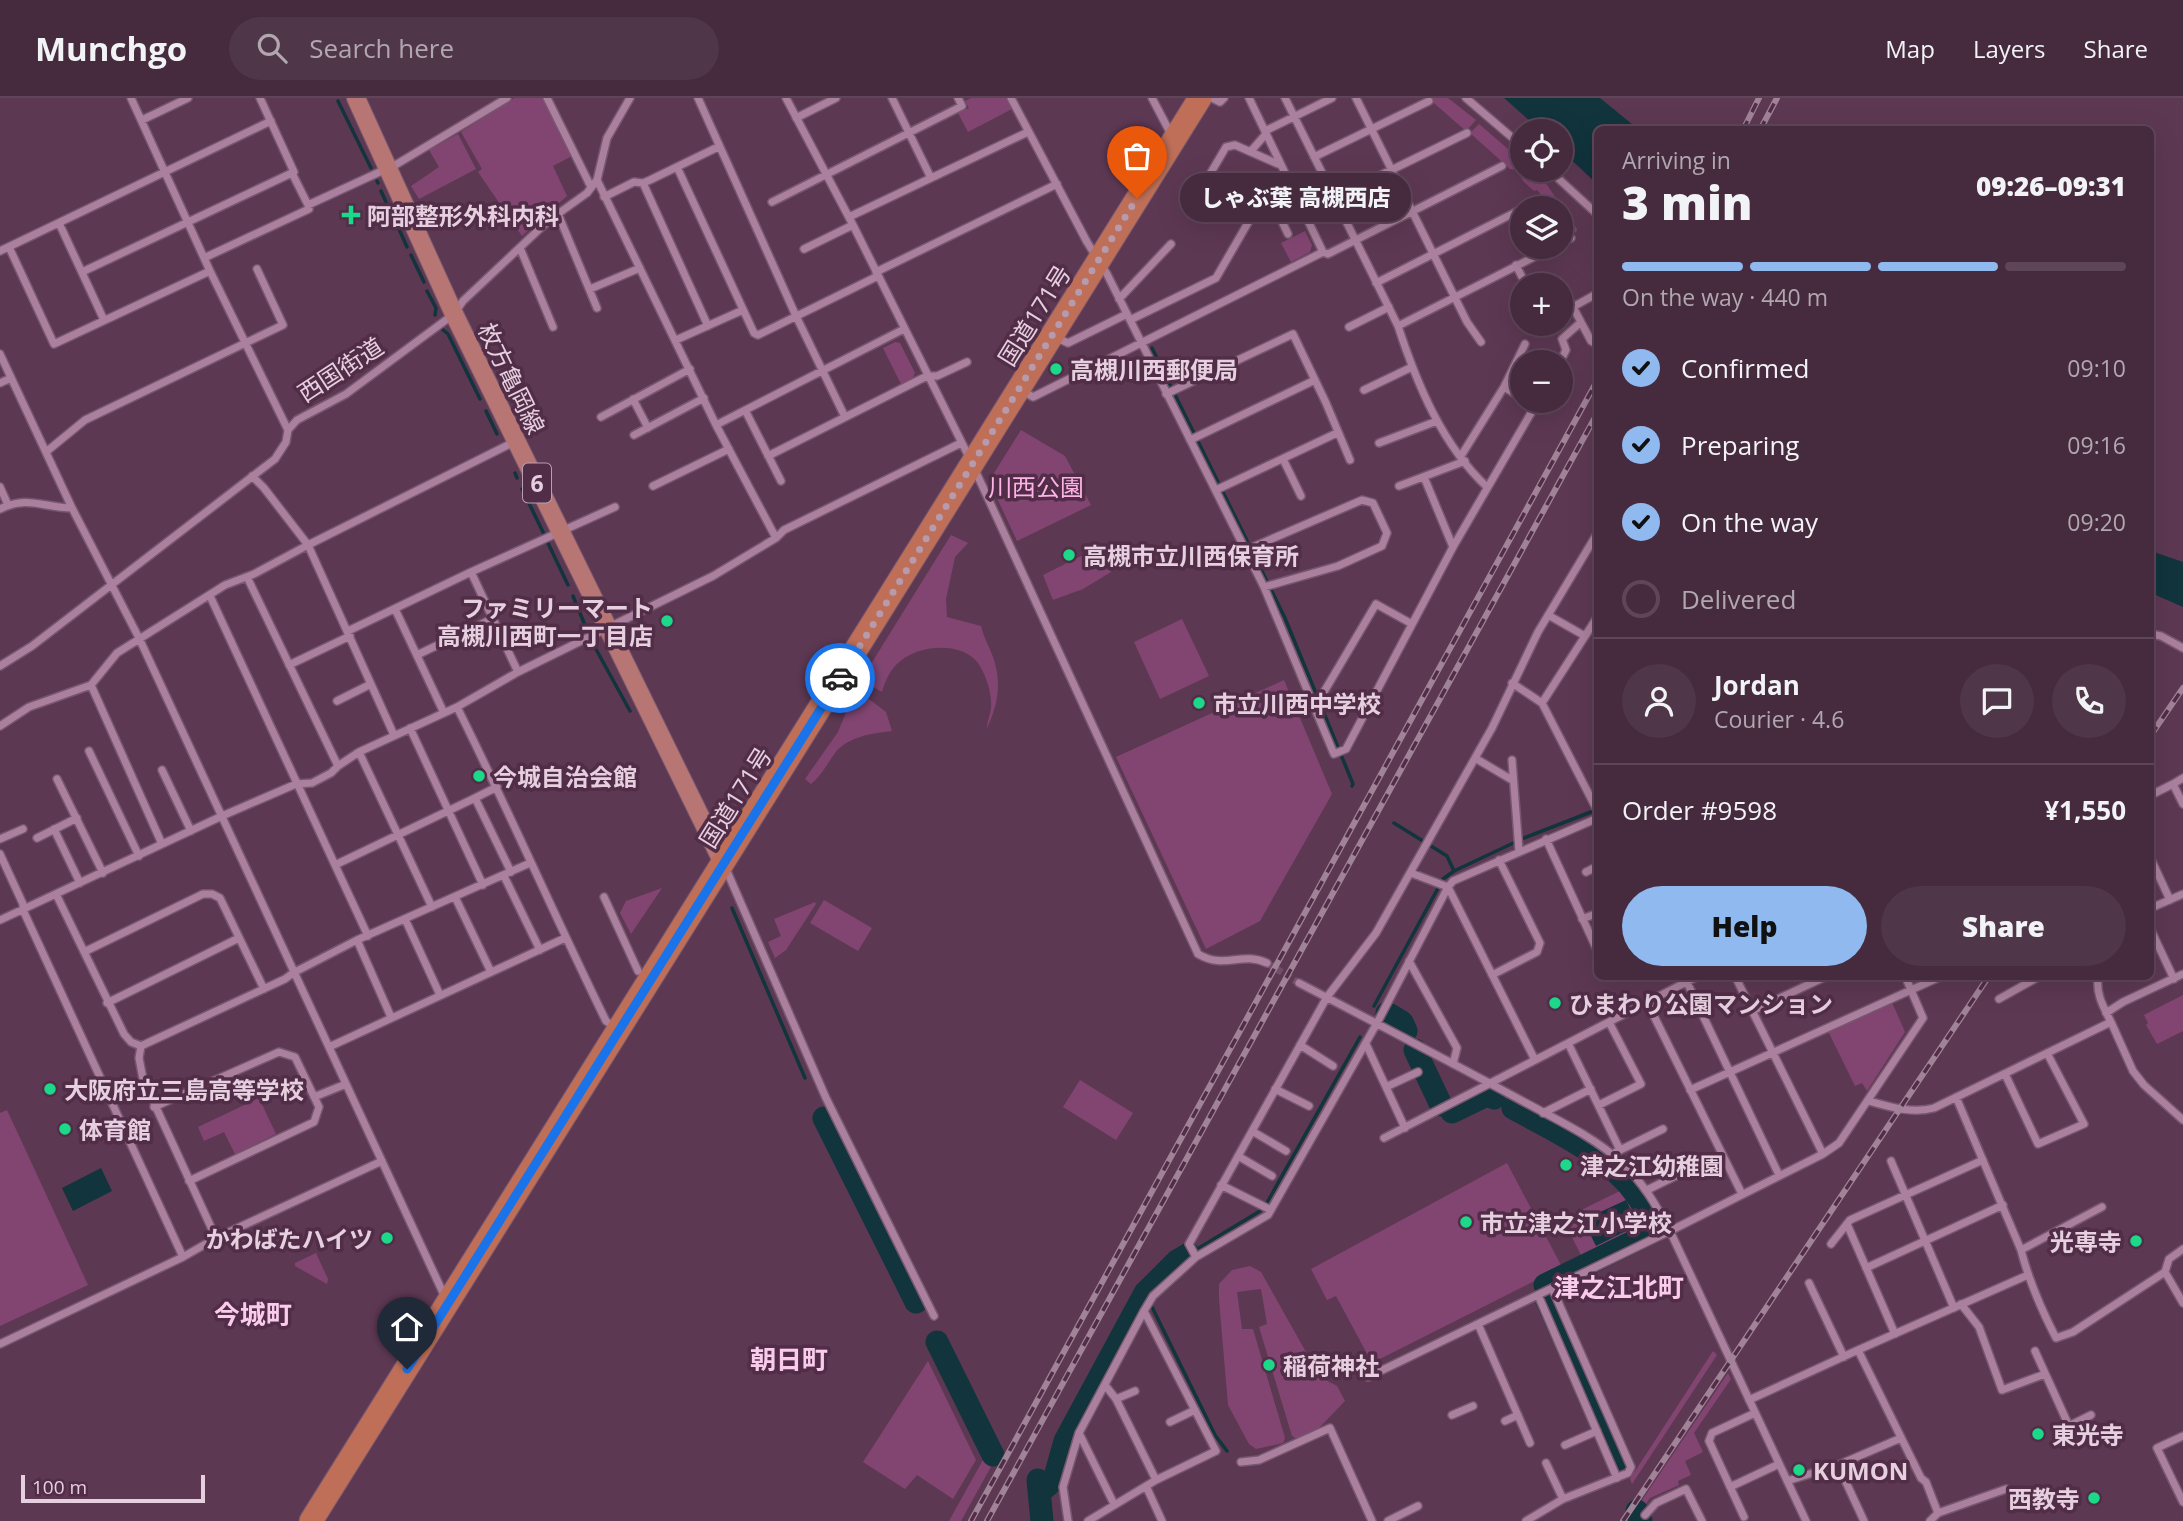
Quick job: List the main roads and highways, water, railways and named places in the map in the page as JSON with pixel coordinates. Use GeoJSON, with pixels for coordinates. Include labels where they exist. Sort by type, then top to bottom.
{"type":"FeatureCollection","features":[{"type":"Feature","properties":{"kind":"highway","name":"国道171号"},"geometry":{"type":"LineString","coordinates":[[312,1521],[724,865],[966,453],[1020,388],[1200,98]]}},
{"type":"Feature","properties":{"kind":"main road","name":"枚方亀岡線"},"geometry":{"type":"LineString","coordinates":[[356,98],[454,314],[724,865]]}},
{"type":"Feature","properties":{"kind":"water"},"geometry":{"type":"Polygon","coordinates":[[[1504,98],[1600,98],[1634,126],[1594,126],[1594,181],[1573,161],[1573,119],[1528,119],[1504,98]]]}},
{"type":"Feature","properties":{"kind":"water"},"geometry":{"type":"Polygon","coordinates":[[[2154,552],[2183,562],[2183,607],[2154,594],[2154,552]]]}},
{"type":"Feature","properties":{"kind":"water"},"geometry":{"type":"Polygon","coordinates":[[[101,1168],[112,1191],[73,1211],[62,1188],[101,1168]]]}},
{"type":"Feature","properties":{"kind":"water"},"geometry":{"type":"Polygon","coordinates":[[[1626,1200],[1638,1225],[1596,1246],[1583,1220],[1626,1200]]]}},
{"type":"Feature","properties":{"kind":"waterway"},"geometry":{"type":"LineString","coordinates":[[338,101],[371,168]]}},
{"type":"Feature","properties":{"kind":"waterway"},"geometry":{"type":"LineString","coordinates":[[381,191],[386,202]]}},
{"type":"Feature","properties":{"kind":"waterway"},"geometry":{"type":"LineString","coordinates":[[391,211],[407,247]]}},
{"type":"Feature","properties":{"kind":"waterway"},"geometry":{"type":"LineString","coordinates":[[411,255],[424,282]]}},
{"type":"Feature","properties":{"kind":"waterway"},"geometry":{"type":"LineString","coordinates":[[427,291],[436,308],[435,315]]}},
{"type":"Feature","properties":{"kind":"waterway"},"geometry":{"type":"LineString","coordinates":[[442,329],[448,334],[480,399]]}},
{"type":"Feature","properties":{"kind":"waterway"},"geometry":{"type":"LineString","coordinates":[[1152,348],[1285,618],[1352,786]]}},
{"type":"Feature","properties":{"kind":"waterway"},"geometry":{"type":"LineString","coordinates":[[486,411],[497,434]]}},
{"type":"Feature","properties":{"kind":"waterway"},"geometry":{"type":"LineString","coordinates":[[515,473],[517,478]]}},
{"type":"Feature","properties":{"kind":"waterway"},"geometry":{"type":"LineString","coordinates":[[522,489],[544,534]]}},
{"type":"Feature","properties":{"kind":"waterway"},"geometry":{"type":"LineString","coordinates":[[547,541],[568,585]]}},
{"type":"Feature","properties":{"kind":"waterway"},"geometry":{"type":"LineString","coordinates":[[573,596],[587,630]]}},
{"type":"Feature","properties":{"kind":"waterway"},"geometry":{"type":"LineString","coordinates":[[592,642],[630,711]]}},
{"type":"Feature","properties":{"kind":"waterway"},"geometry":{"type":"LineString","coordinates":[[1374,1006],[1443,879],[1454,871],[1524,838],[1594,811]]}},
{"type":"Feature","properties":{"kind":"waterway"},"geometry":{"type":"LineString","coordinates":[[1394,823],[1447,856],[1454,871]]}},
{"type":"Feature","properties":{"kind":"waterway"},"geometry":{"type":"LineString","coordinates":[[732,908],[805,1078]]}},
{"type":"Feature","properties":{"kind":"waterway"},"geometry":{"type":"LineString","coordinates":[[1387,1013],[1402,1022],[1406,1031]]}},
{"type":"Feature","properties":{"kind":"waterway"},"geometry":{"type":"LineString","coordinates":[[1189,1254],[1260,1211],[1268,1201],[1360,1037]]}},
{"type":"Feature","properties":{"kind":"waterway"},"geometry":{"type":"LineString","coordinates":[[1415,1050],[1441,1105]]}},
{"type":"Feature","properties":{"kind":"waterway"},"geometry":{"type":"LineString","coordinates":[[1452,1112],[1487,1095],[1494,1098]]}},
{"type":"Feature","properties":{"kind":"waterway"},"geometry":{"type":"LineString","coordinates":[[1513,1108],[1603,1161],[1632,1189],[1655,1226],[1653,1232],[1545,1285]]}},
{"type":"Feature","properties":{"kind":"waterway"},"geometry":{"type":"LineString","coordinates":[[824,1118],[916,1302]]}},
{"type":"Feature","properties":{"kind":"waterway"},"geometry":{"type":"LineString","coordinates":[[1040,1492],[1054,1480],[1065,1441],[1145,1293],[1177,1261],[1189,1254]]}},
{"type":"Feature","properties":{"kind":"waterway"},"geometry":{"type":"LineString","coordinates":[[1546,1298],[1580,1375]]}},
{"type":"Feature","properties":{"kind":"waterway"},"geometry":{"type":"LineString","coordinates":[[1152,1307],[1215,1435],[1227,1451]]}},
{"type":"Feature","properties":{"kind":"waterway"},"geometry":{"type":"LineString","coordinates":[[937,1342],[993,1455]]}},
{"type":"Feature","properties":{"kind":"waterway"},"geometry":{"type":"LineString","coordinates":[[1587,1392],[1621,1468]]}},
{"type":"Feature","properties":{"kind":"waterway"},"geometry":{"type":"LineString","coordinates":[[1038,1480],[1042,1521]]}},
{"type":"Feature","properties":{"kind":"waterway"},"geometry":{"type":"LineString","coordinates":[[1637,1511],[1641,1521]]}},
{"type":"Feature","properties":{"kind":"tunnel"},"geometry":{"type":"LineString","coordinates":[[1267,963],[1299,983]]}},
{"type":"Feature","properties":{"kind":"railway"},"geometry":{"type":"LineString","coordinates":[[1745,126],[1759,98]]}},
{"type":"Feature","properties":{"kind":"railway"},"geometry":{"type":"LineString","coordinates":[[1762,126],[1777,98]]}},
{"type":"Feature","properties":{"kind":"railway"},"geometry":{"type":"LineString","coordinates":[[971,1521],[1594,386]]}},
{"type":"Feature","properties":{"kind":"railway"},"geometry":{"type":"LineString","coordinates":[[987,1521],[1594,419]]}},
{"type":"Feature","properties":{"kind":"railway"},"geometry":{"type":"LineString","coordinates":[[2154,731],[2183,688]]}},
{"type":"Feature","properties":{"kind":"railway"},"geometry":{"type":"LineString","coordinates":[[1623,1521],[1986,980]]}},
{"type":"Feature","properties":{"kind":"place","name":"しゃぶ葉 高槻西店"},"geometry":{"type":"Point","coordinates":[1137,198]}},
{"type":"Feature","properties":{"kind":"place","name":"阿部整形外科内科"},"geometry":{"type":"Point","coordinates":[351,215]}},
{"type":"Feature","properties":{"kind":"place","name":"高槻川西郵便局"},"geometry":{"type":"Point","coordinates":[1056,369]}},
{"type":"Feature","properties":{"kind":"place","name":"高槻市立川西保育所"},"geometry":{"type":"Point","coordinates":[1069,555]}},
{"type":"Feature","properties":{"kind":"place","name":"ファミリーマート 高槻川西町一丁目店"},"geometry":{"type":"Point","coordinates":[667,621]}},
{"type":"Feature","properties":{"kind":"place","name":"市立川西中学校"},"geometry":{"type":"Point","coordinates":[1199,703]}},
{"type":"Feature","properties":{"kind":"place","name":"今城自治会館"},"geometry":{"type":"Point","coordinates":[479,776]}},
{"type":"Feature","properties":{"kind":"place","name":"ひまわり公園マンション"},"geometry":{"type":"Point","coordinates":[1555,1003]}},
{"type":"Feature","properties":{"kind":"place","name":"大阪府立三島高等学校"},"geometry":{"type":"Point","coordinates":[50,1089]}},
{"type":"Feature","properties":{"kind":"place","name":"体育館"},"geometry":{"type":"Point","coordinates":[65,1129]}},
{"type":"Feature","properties":{"kind":"place","name":"津之江幼稚園"},"geometry":{"type":"Point","coordinates":[1566,1165]}},
{"type":"Feature","properties":{"kind":"place","name":"市立津之江小学校"},"geometry":{"type":"Point","coordinates":[1466,1222]}},
{"type":"Feature","properties":{"kind":"place","name":"かわばたハイツ"},"geometry":{"type":"Point","coordinates":[387,1238]}},
{"type":"Feature","properties":{"kind":"place","name":"光専寺"},"geometry":{"type":"Point","coordinates":[2136,1241]}},
{"type":"Feature","properties":{"kind":"place","name":"稲荷神社"},"geometry":{"type":"Point","coordinates":[1269,1365]}},
{"type":"Feature","properties":{"kind":"place","name":"東光寺"},"geometry":{"type":"Point","coordinates":[2038,1434]}},
{"type":"Feature","properties":{"kind":"place","name":"KUMON"},"geometry":{"type":"Point","coordinates":[1799,1470]}},
{"type":"Feature","properties":{"kind":"place","name":"西教寺"},"geometry":{"type":"Point","coordinates":[2094,1498]}},
{"type":"Feature","properties":{"kind":"district","name":"津之江北町"},"geometry":{"type":"Point","coordinates":[1619,1287]}},
{"type":"Feature","properties":{"kind":"district","name":"今城町"},"geometry":{"type":"Point","coordinates":[253,1314]}},
{"type":"Feature","properties":{"kind":"district","name":"朝日町"},"geometry":{"type":"Point","coordinates":[789,1359]}},
{"type":"Feature","properties":{"kind":"park label","name":"川西公園"},"geometry":{"type":"Point","coordinates":[1036,486]}}]}
